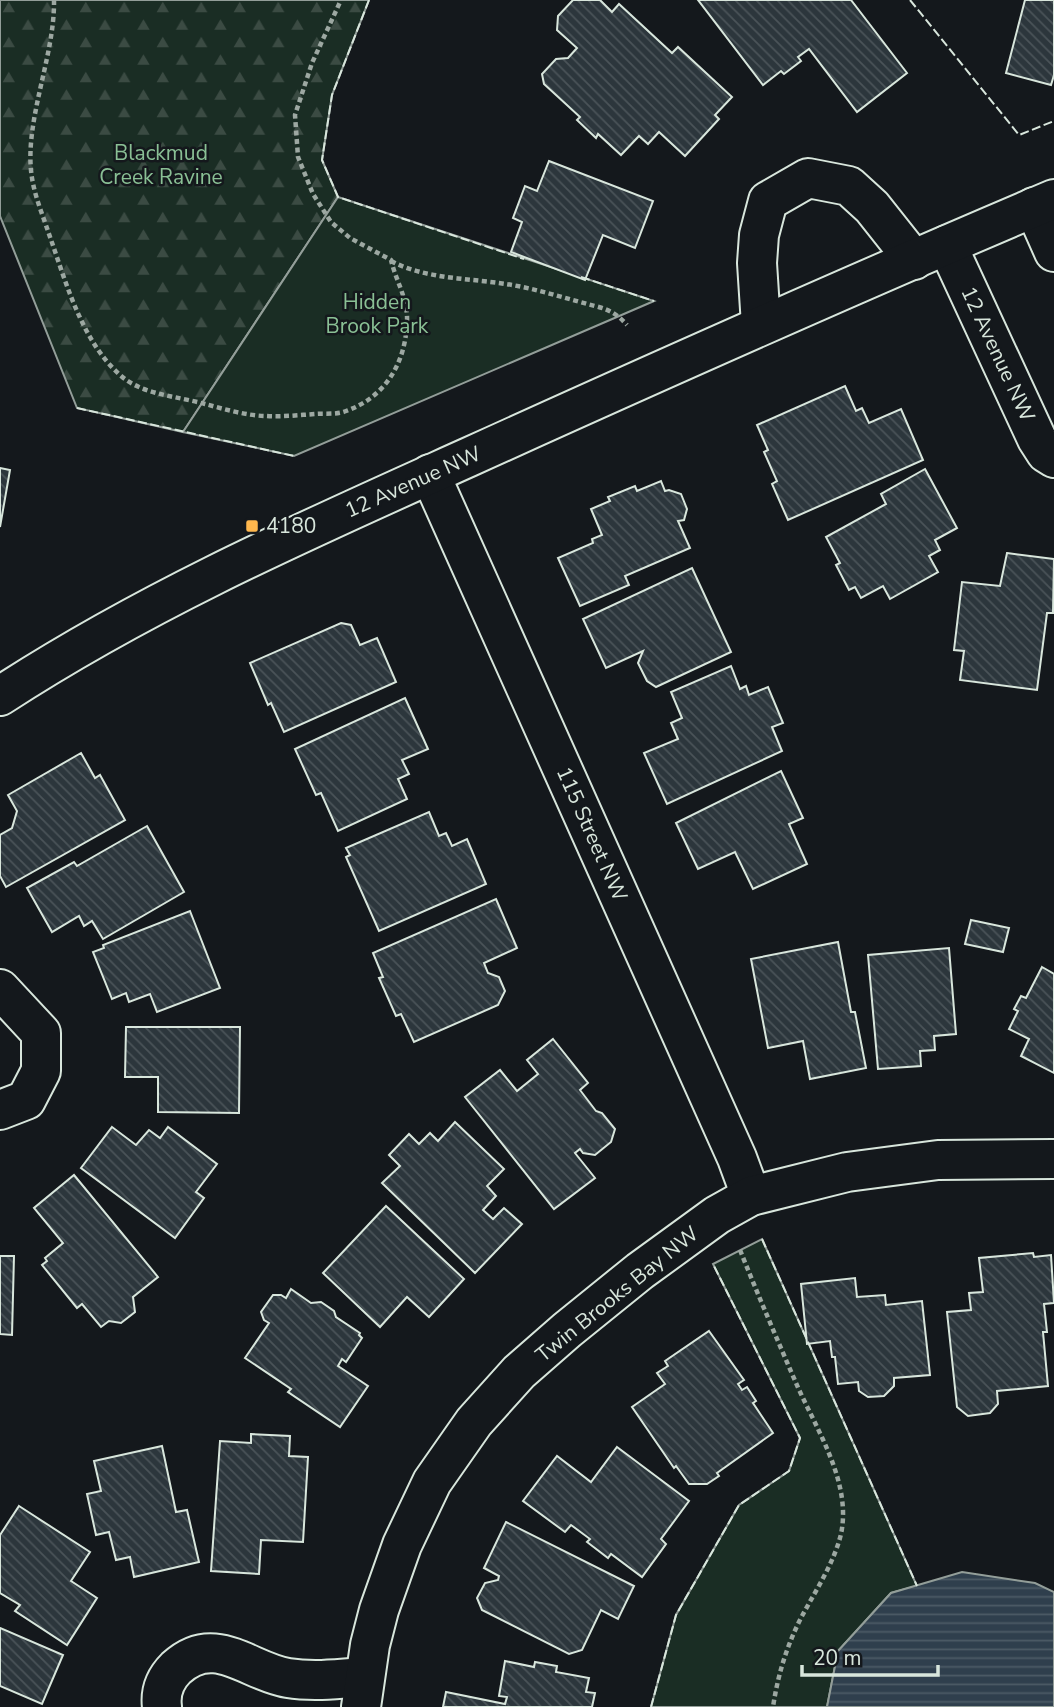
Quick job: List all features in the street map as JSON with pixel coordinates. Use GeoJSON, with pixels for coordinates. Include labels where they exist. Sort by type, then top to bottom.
{"type":"FeatureCollection","features":[{"type":"Feature","properties":{"kind":"street","name":"12 Avenue NW"},"geometry":{"type":"LineString","coordinates":[[761,325],[759,235],[768,201],[808,178],[849,186],[872,208],[931,252],[1037,439],[1046,453],[1054,458]]}},
{"type":"Feature","properties":{"kind":"street","name":"12 Avenue NW"},"geometry":{"type":"LineString","coordinates":[[0,696],[137,613],[258,553],[761,325],[1044,203],[1054,252]]}},
{"type":"Feature","properties":{"kind":"street","name":"115 Street NW"},"geometry":{"type":"LineString","coordinates":[[430,474],[737,1158],[751,1196]]}},
{"type":"Feature","properties":{"kind":"street"},"geometry":{"type":"LineString","coordinates":[[0,989],[41,1033],[41,1072],[26,1100],[0,1110]]}},
{"type":"Feature","properties":{"kind":"street","name":"Twin Brooks Bay NW"},"geometry":{"type":"LineString","coordinates":[[162,1707],[161,1695],[174,1670],[187,1659],[204,1653],[220,1653],[283,1678],[363,1692],[379,1610],[402,1545],[432,1482],[474,1422],[519,1372],[567,1330],[640,1271],[717,1215],[751,1196],[847,1172],[937,1160],[1054,1159]]}},
{"type":"Feature","properties":{"kind":"path"},"geometry":{"type":"LineString","coordinates":[[54,0],[31,139],[32,179],[82,320],[101,353],[121,376],[141,388],[265,416],[345,412],[373,397],[392,378],[404,351],[408,319],[402,287],[394,273],[391,260]]}},
{"type":"Feature","properties":{"kind":"path"},"geometry":{"type":"LineString","coordinates":[[341,0],[312,63],[295,115],[298,157],[313,194],[331,222],[350,238],[401,266],[515,285],[616,313],[627,325]]}},
{"type":"Feature","properties":{"kind":"path"},"geometry":{"type":"LineString","coordinates":[[739,1249],[825,1445],[840,1488],[843,1513],[835,1552],[786,1650],[774,1707]]}},
{"type":"Feature","properties":{"kind":"green space","name":"Blackmud Creek Ravine"},"geometry":{"type":"Polygon","coordinates":[[[0,0],[369,0],[332,95],[322,160],[338,197],[183,432],[77,408],[0,216],[0,0]]]}},
{"type":"Feature","properties":{"kind":"green space","name":"Hidden Brook Park"},"geometry":{"type":"Polygon","coordinates":[[[338,197],[654,301],[294,456],[183,432],[338,197]]]}},
{"type":"Feature","properties":{"kind":"green space"},"geometry":{"type":"Polygon","coordinates":[[[762,1239],[917,1586],[891,1593],[838,1651],[827,1707],[651,1707],[676,1615],[739,1505],[789,1471],[800,1438],[713,1264],[762,1239]]]}},
{"type":"Feature","properties":{"kind":"water"},"geometry":{"type":"Polygon","coordinates":[[[962,1572],[1035,1583],[1054,1592],[1054,1707],[827,1707],[838,1651],[891,1593],[962,1572]]]}},
{"type":"Feature","properties":{"kind":"building"},"geometry":{"type":"Polygon","coordinates":[[[573,0],[600,0],[612,12],[619,4],[672,53],[678,47],[732,97],[715,115],[719,119],[685,156],[659,132],[648,144],[639,136],[621,155],[598,134],[596,138],[577,120],[580,117],[544,84],[542,74],[556,59],[568,58],[577,48],[557,30],[558,16],[573,0]]]}},
{"type":"Feature","properties":{"kind":"building"},"geometry":{"type":"Polygon","coordinates":[[[698,0],[851,0],[907,73],[857,112],[809,49],[798,57],[801,61],[784,74],[781,71],[763,85],[698,0]]]}},
{"type":"Feature","properties":{"kind":"building"},"geometry":{"type":"Polygon","coordinates":[[[1025,0],[1054,0],[1054,75],[1051,85],[1006,73],[1025,0]]]}},
{"type":"Feature","properties":{"kind":"building"},"geometry":{"type":"Polygon","coordinates":[[[549,161],[653,201],[635,248],[603,235],[585,280],[511,252],[522,222],[513,218],[525,186],[537,191],[549,161]]]}},
{"type":"Feature","properties":{"kind":"building"},"geometry":{"type":"Polygon","coordinates":[[[845,386],[856,411],[862,408],[869,423],[901,409],[923,460],[788,520],[772,484],[777,481],[764,452],[768,450],[757,425],[845,386]]]}},
{"type":"Feature","properties":{"kind":"building"},"geometry":{"type":"Polygon","coordinates":[[[0,468],[10,470],[0,527],[0,468]]]}},
{"type":"Feature","properties":{"kind":"building"},"geometry":{"type":"Polygon","coordinates":[[[925,469],[957,528],[935,540],[940,550],[929,556],[938,572],[890,599],[883,586],[861,598],[855,587],[849,590],[836,565],[840,563],[826,537],[886,504],[881,494],[925,469]]]}},
{"type":"Feature","properties":{"kind":"building"},"geometry":{"type":"Polygon","coordinates":[[[661,481],[665,491],[681,494],[687,509],[684,520],[678,521],[690,548],[625,576],[629,585],[580,606],[558,558],[593,543],[592,539],[602,535],[591,509],[610,501],[608,497],[635,486],[637,491],[661,481]]]}},
{"type":"Feature","properties":{"kind":"building"},"geometry":{"type":"Polygon","coordinates":[[[1007,553],[1054,559],[1053,613],[1047,613],[1037,690],[960,680],[964,651],[954,650],[962,582],[1000,586],[1007,553]]]}},
{"type":"Feature","properties":{"kind":"building"},"geometry":{"type":"Polygon","coordinates":[[[692,568],[731,652],[656,687],[647,681],[638,663],[643,651],[606,668],[583,619],[692,568]]]}},
{"type":"Feature","properties":{"kind":"building"},"geometry":{"type":"Polygon","coordinates":[[[341,623],[351,625],[360,645],[377,638],[396,682],[284,732],[271,703],[268,705],[250,663],[341,623]]]}},
{"type":"Feature","properties":{"kind":"building"},"geometry":{"type":"Polygon","coordinates":[[[731,666],[740,689],[746,686],[749,695],[768,687],[783,723],[772,727],[782,751],[667,804],[644,753],[678,739],[671,723],[682,718],[671,692],[731,666]]]}},
{"type":"Feature","properties":{"kind":"building"},"geometry":{"type":"Polygon","coordinates":[[[405,698],[428,749],[402,760],[409,774],[398,779],[407,799],[338,831],[321,793],[316,795],[295,749],[405,698]]]}},
{"type":"Feature","properties":{"kind":"building"},"geometry":{"type":"Polygon","coordinates":[[[81,753],[95,778],[100,775],[125,820],[6,887],[0,876],[0,835],[12,828],[17,811],[8,795],[81,753]]]}},
{"type":"Feature","properties":{"kind":"building"},"geometry":{"type":"Polygon","coordinates":[[[781,771],[803,818],[789,824],[807,864],[753,889],[735,852],[698,869],[676,823],[781,771]]]}},
{"type":"Feature","properties":{"kind":"building"},"geometry":{"type":"Polygon","coordinates":[[[429,812],[439,836],[446,833],[452,846],[467,839],[486,884],[379,931],[346,857],[350,855],[346,848],[429,812]]]}},
{"type":"Feature","properties":{"kind":"building"},"geometry":{"type":"Polygon","coordinates":[[[147,826],[184,892],[103,939],[92,921],[84,926],[79,916],[52,932],[27,888],[74,862],[77,866],[147,826]]]}},
{"type":"Feature","properties":{"kind":"building"},"geometry":{"type":"Polygon","coordinates":[[[496,899],[517,948],[484,963],[488,973],[499,977],[505,991],[498,1005],[414,1042],[401,1014],[396,1016],[379,978],[383,977],[373,953],[496,899]]]}},
{"type":"Feature","properties":{"kind":"building"},"geometry":{"type":"Polygon","coordinates":[[[190,911],[220,988],[157,1012],[150,994],[129,1002],[126,993],[112,999],[93,952],[104,948],[103,945],[190,911]]]}},
{"type":"Feature","properties":{"kind":"building"},"geometry":{"type":"Polygon","coordinates":[[[971,920],[1009,928],[1003,952],[965,944],[971,920]]]}},
{"type":"Feature","properties":{"kind":"building"},"geometry":{"type":"Polygon","coordinates":[[[838,942],[851,1012],[855,1012],[866,1068],[810,1079],[803,1041],[768,1048],[751,959],[838,942]]]}},
{"type":"Feature","properties":{"kind":"building"},"geometry":{"type":"Polygon","coordinates":[[[949,948],[956,1034],[934,1036],[935,1050],[920,1051],[921,1066],[878,1069],[868,955],[949,948]]]}},
{"type":"Feature","properties":{"kind":"building"},"geometry":{"type":"Polygon","coordinates":[[[1042,967],[1054,974],[1054,1073],[1021,1056],[1029,1039],[1009,1029],[1018,1011],[1014,1009],[1021,996],[1026,998],[1042,967]]]}},
{"type":"Feature","properties":{"kind":"building"},"geometry":{"type":"Polygon","coordinates":[[[126,1027],[240,1027],[239,1113],[158,1112],[158,1077],[125,1077],[126,1027]]]}},
{"type":"Feature","properties":{"kind":"building"},"geometry":{"type":"Polygon","coordinates":[[[553,1039],[588,1083],[580,1090],[596,1111],[602,1113],[615,1129],[611,1142],[595,1155],[583,1153],[580,1149],[575,1153],[595,1178],[554,1209],[465,1097],[500,1070],[517,1091],[538,1074],[527,1060],[553,1039]]]}},
{"type":"Feature","properties":{"kind":"building"},"geometry":{"type":"Polygon","coordinates":[[[455,1122],[504,1169],[487,1186],[496,1196],[483,1210],[493,1219],[504,1208],[522,1224],[475,1273],[382,1183],[400,1166],[389,1155],[409,1134],[419,1144],[430,1133],[438,1141],[455,1122]]]}},
{"type":"Feature","properties":{"kind":"building"},"geometry":{"type":"Polygon","coordinates":[[[112,1127],[136,1145],[149,1130],[160,1138],[168,1127],[217,1164],[196,1192],[204,1198],[175,1238],[81,1168],[112,1127]]]}},
{"type":"Feature","properties":{"kind":"building"},"geometry":{"type":"Polygon","coordinates":[[[74,1175],[158,1277],[133,1297],[135,1312],[121,1323],[109,1321],[101,1327],[82,1304],[77,1308],[42,1265],[47,1261],[45,1258],[63,1243],[34,1208],[74,1175]]]}},
{"type":"Feature","properties":{"kind":"building"},"geometry":{"type":"Polygon","coordinates":[[[386,1206],[464,1279],[429,1317],[407,1297],[380,1327],[323,1273],[386,1206]]]}},
{"type":"Feature","properties":{"kind":"building"},"geometry":{"type":"Polygon","coordinates":[[[1033,1253],[1034,1257],[1051,1255],[1054,1303],[1044,1304],[1047,1332],[1043,1332],[1048,1386],[997,1391],[998,1404],[990,1413],[968,1416],[957,1407],[947,1312],[971,1310],[969,1293],[983,1292],[979,1258],[1033,1253]]]}},
{"type":"Feature","properties":{"kind":"building"},"geometry":{"type":"Polygon","coordinates":[[[0,1256],[14,1256],[12,1335],[0,1334],[0,1256]]]}},
{"type":"Feature","properties":{"kind":"building"},"geometry":{"type":"Polygon","coordinates":[[[855,1278],[857,1297],[885,1295],[886,1305],[922,1301],[930,1375],[894,1378],[894,1386],[884,1396],[868,1397],[859,1391],[858,1382],[838,1384],[830,1341],[807,1344],[801,1284],[855,1278]]]}},
{"type":"Feature","properties":{"kind":"building"},"geometry":{"type":"Polygon","coordinates":[[[291,1289],[311,1303],[321,1302],[334,1311],[336,1317],[360,1333],[362,1338],[346,1362],[342,1359],[338,1366],[368,1386],[340,1427],[288,1392],[291,1389],[245,1358],[269,1323],[264,1320],[261,1312],[273,1295],[286,1298],[291,1289]]]}},
{"type":"Feature","properties":{"kind":"building"},"geometry":{"type":"Polygon","coordinates":[[[709,1331],[744,1380],[738,1384],[742,1390],[747,1387],[756,1401],[753,1403],[773,1433],[717,1473],[719,1476],[707,1484],[689,1484],[676,1466],[674,1468],[632,1407],[665,1384],[657,1373],[668,1366],[665,1361],[709,1331]]]}},
{"type":"Feature","properties":{"kind":"building"},"geometry":{"type":"Polygon","coordinates":[[[251,1434],[290,1436],[289,1456],[308,1457],[303,1542],[261,1540],[259,1574],[211,1571],[220,1441],[251,1443],[251,1434]]]}},
{"type":"Feature","properties":{"kind":"building"},"geometry":{"type":"Polygon","coordinates":[[[162,1446],[176,1512],[187,1510],[199,1562],[134,1577],[130,1557],[116,1560],[109,1532],[96,1535],[87,1494],[101,1491],[94,1461],[162,1446]]]}},
{"type":"Feature","properties":{"kind":"building"},"geometry":{"type":"Polygon","coordinates":[[[617,1447],[689,1501],[661,1539],[666,1544],[642,1577],[611,1554],[608,1558],[587,1542],[590,1539],[571,1525],[565,1532],[523,1501],[557,1456],[591,1482],[617,1447]]]}},
{"type":"Feature","properties":{"kind":"building"},"geometry":{"type":"Polygon","coordinates":[[[19,1506],[90,1552],[71,1581],[97,1598],[67,1645],[15,1611],[20,1605],[0,1593],[0,1535],[19,1506]]]}},
{"type":"Feature","properties":{"kind":"building"},"geometry":{"type":"Polygon","coordinates":[[[506,1522],[634,1586],[618,1619],[601,1610],[582,1650],[569,1654],[482,1610],[477,1598],[485,1583],[498,1580],[499,1576],[484,1568],[506,1522]]]}},
{"type":"Feature","properties":{"kind":"building"},"geometry":{"type":"Polygon","coordinates":[[[0,1628],[63,1655],[42,1704],[0,1686],[0,1628]]]}},
{"type":"Feature","properties":{"kind":"building"},"geometry":{"type":"Polygon","coordinates":[[[505,1661],[534,1667],[535,1662],[557,1666],[556,1672],[589,1678],[586,1692],[595,1693],[592,1707],[443,1707],[446,1692],[505,1704],[507,1697],[499,1696],[505,1661]]]}},
{"type":"Feature","properties":{"kind":"fence"},"geometry":{"type":"LineString","coordinates":[[369,0],[332,95],[322,160],[338,197],[524,259]]}},
{"type":"Feature","properties":{"kind":"fence"},"geometry":{"type":"LineString","coordinates":[[910,0],[1019,135],[1054,121]]}},
{"type":"Feature","properties":{"kind":"fence"},"geometry":{"type":"LineString","coordinates":[[581,277],[654,301]]}},
{"type":"Feature","properties":{"kind":"fence"},"geometry":{"type":"LineString","coordinates":[[77,408],[294,456]]}},
{"type":"Feature","properties":{"kind":"fence"},"geometry":{"type":"LineString","coordinates":[[762,1239],[917,1586]]}},
{"type":"Feature","properties":{"kind":"fence"},"geometry":{"type":"LineString","coordinates":[[651,1707],[676,1615],[739,1505],[789,1471],[800,1438],[713,1264]]}},
{"type":"Feature","properties":{"kind":"place","name":"4180"},"geometry":{"type":"Point","coordinates":[252,526]}}]}
